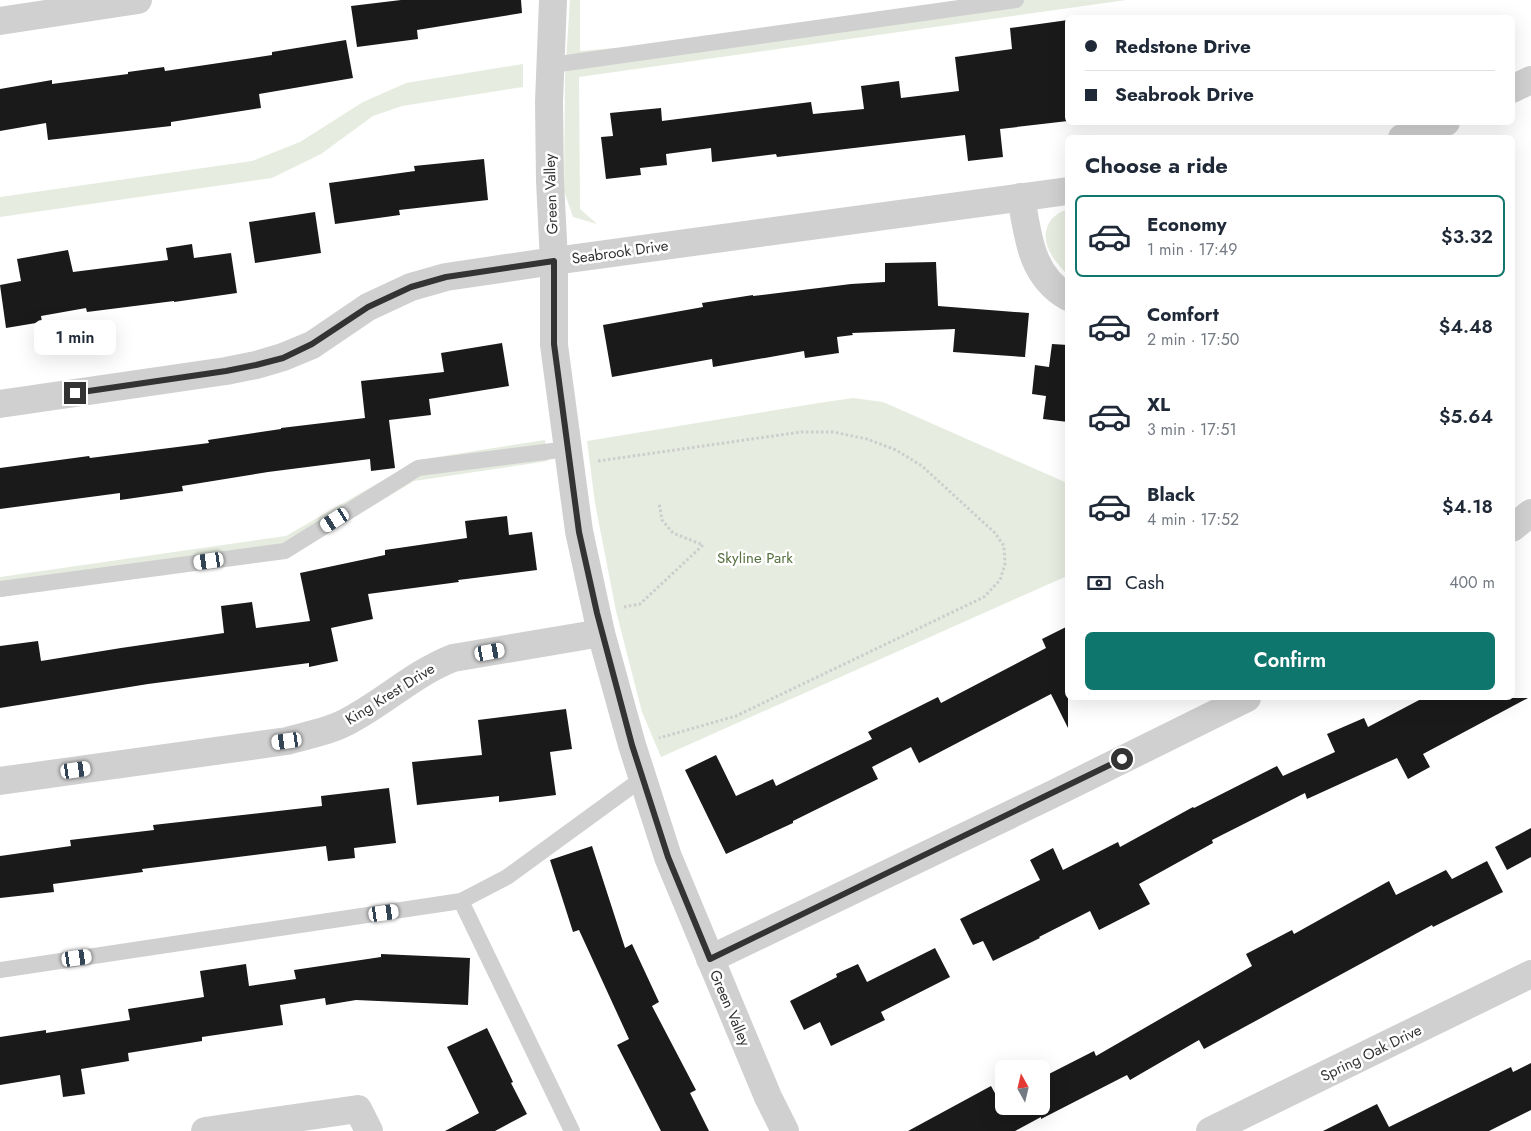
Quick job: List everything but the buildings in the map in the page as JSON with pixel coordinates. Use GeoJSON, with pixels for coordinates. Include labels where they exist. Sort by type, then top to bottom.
{"type":"FeatureCollection","features":[{"type":"Feature","properties":{"kind":"street"},"geometry":{"type":"LineString","coordinates":[[0,21],[138,0]]}},
{"type":"Feature","properties":{"kind":"street","name":"Green Valley"},"geometry":{"type":"LineString","coordinates":[[553,0],[552,65],[549,102],[554,261],[554,344],[579,532],[599,623],[632,745],[668,857],[768,1097],[785,1131]]}},
{"type":"Feature","properties":{"kind":"street"},"geometry":{"type":"LineString","coordinates":[[1515,88],[1531,80]]}},
{"type":"Feature","properties":{"kind":"street"},"geometry":{"type":"LineString","coordinates":[[1410,135],[1438,125]]}},
{"type":"Feature","properties":{"kind":"street","name":"Seabrook Drive"},"geometry":{"type":"LineString","coordinates":[[0,404],[226,371],[283,358],[312,344],[368,307],[411,287],[446,277],[1065,191]]}},
{"type":"Feature","properties":{"kind":"street"},"geometry":{"type":"LineString","coordinates":[[1021,197],[1029,243],[1036,264],[1044,277],[1065,295]]}},
{"type":"Feature","properties":{"kind":"street"},"geometry":{"type":"LineString","coordinates":[[1515,526],[1531,514]]}},
{"type":"Feature","properties":{"kind":"street","name":"King Krest Drive"},"geometry":{"type":"LineString","coordinates":[[0,781],[287,741],[331,729],[351,720],[434,666],[453,658],[599,623]]}},
{"type":"Feature","properties":{"kind":"street"},"geometry":{"type":"LineString","coordinates":[[710,959],[1051,795],[1243,700]]}},
{"type":"Feature","properties":{"kind":"street","name":"Spring Oak Drive"},"geometry":{"type":"LineString","coordinates":[[1210,1131],[1531,974]]}},
{"type":"Feature","properties":{"kind":"street"},"geometry":{"type":"LineString","coordinates":[[205,1131],[363,1120]]}},
{"type":"Feature","properties":{"kind":"lane"},"geometry":{"type":"LineString","coordinates":[[552,65],[1016,0]]}},
{"type":"Feature","properties":{"kind":"lane"},"geometry":{"type":"LineString","coordinates":[[0,590],[285,551],[418,468],[569,457]]}},
{"type":"Feature","properties":{"kind":"lane"},"geometry":{"type":"LineString","coordinates":[[0,970],[461,901],[506,877],[643,778]]}},
{"type":"Feature","properties":{"kind":"lane"},"geometry":{"type":"LineString","coordinates":[[461,901],[572,1131]]}},
{"type":"Feature","properties":{"kind":"path"},"geometry":{"type":"LineString","coordinates":[[569,457],[801,432],[833,432],[859,437],[896,450],[922,466],[995,533],[1004,546],[1005,564],[1000,580],[984,597],[736,716],[632,745]]}},
{"type":"Feature","properties":{"kind":"path"},"geometry":{"type":"LineString","coordinates":[[599,623],[640,604],[703,545],[673,533],[662,520],[659,503]]}},
{"type":"Feature","properties":{"kind":"green space"},"geometry":{"type":"Polygon","coordinates":[[[570,0],[580,0],[580,51],[675,43],[973,0],[1126,0],[579,77],[580,209],[597,224],[573,217],[564,191],[565,77],[570,0]]]}},
{"type":"Feature","properties":{"kind":"green space"},"geometry":{"type":"Polygon","coordinates":[[[523,64],[523,87],[402,106],[373,116],[321,154],[272,178],[0,217],[0,197],[252,161],[300,142],[363,102],[406,83],[523,64]]]}},
{"type":"Feature","properties":{"kind":"green space"},"geometry":{"type":"Polygon","coordinates":[[[1065,211],[1065,272],[1052,256],[1046,242],[1047,227],[1054,216],[1065,211]]]}},
{"type":"Feature","properties":{"kind":"green space","name":"Skyline Park"},"geometry":{"type":"Polygon","coordinates":[[[853,398],[883,402],[1065,482],[1065,577],[661,757],[642,712],[616,611],[595,503],[587,441],[853,398]]]}},
{"type":"Feature","properties":{"kind":"green space"},"geometry":{"type":"Polygon","coordinates":[[[545,440],[548,461],[414,481],[291,556],[0,597],[0,577],[286,536],[418,460],[545,440]]]}},
{"type":"Feature","properties":{"kind":"route"},"geometry":{"type":"LineString","coordinates":[[75,393],[226,371],[283,358],[312,344],[368,307],[411,287],[446,277],[554,261],[554,344],[579,532],[601,633],[632,745],[668,857],[710,959],[1122,759]]}}]}
